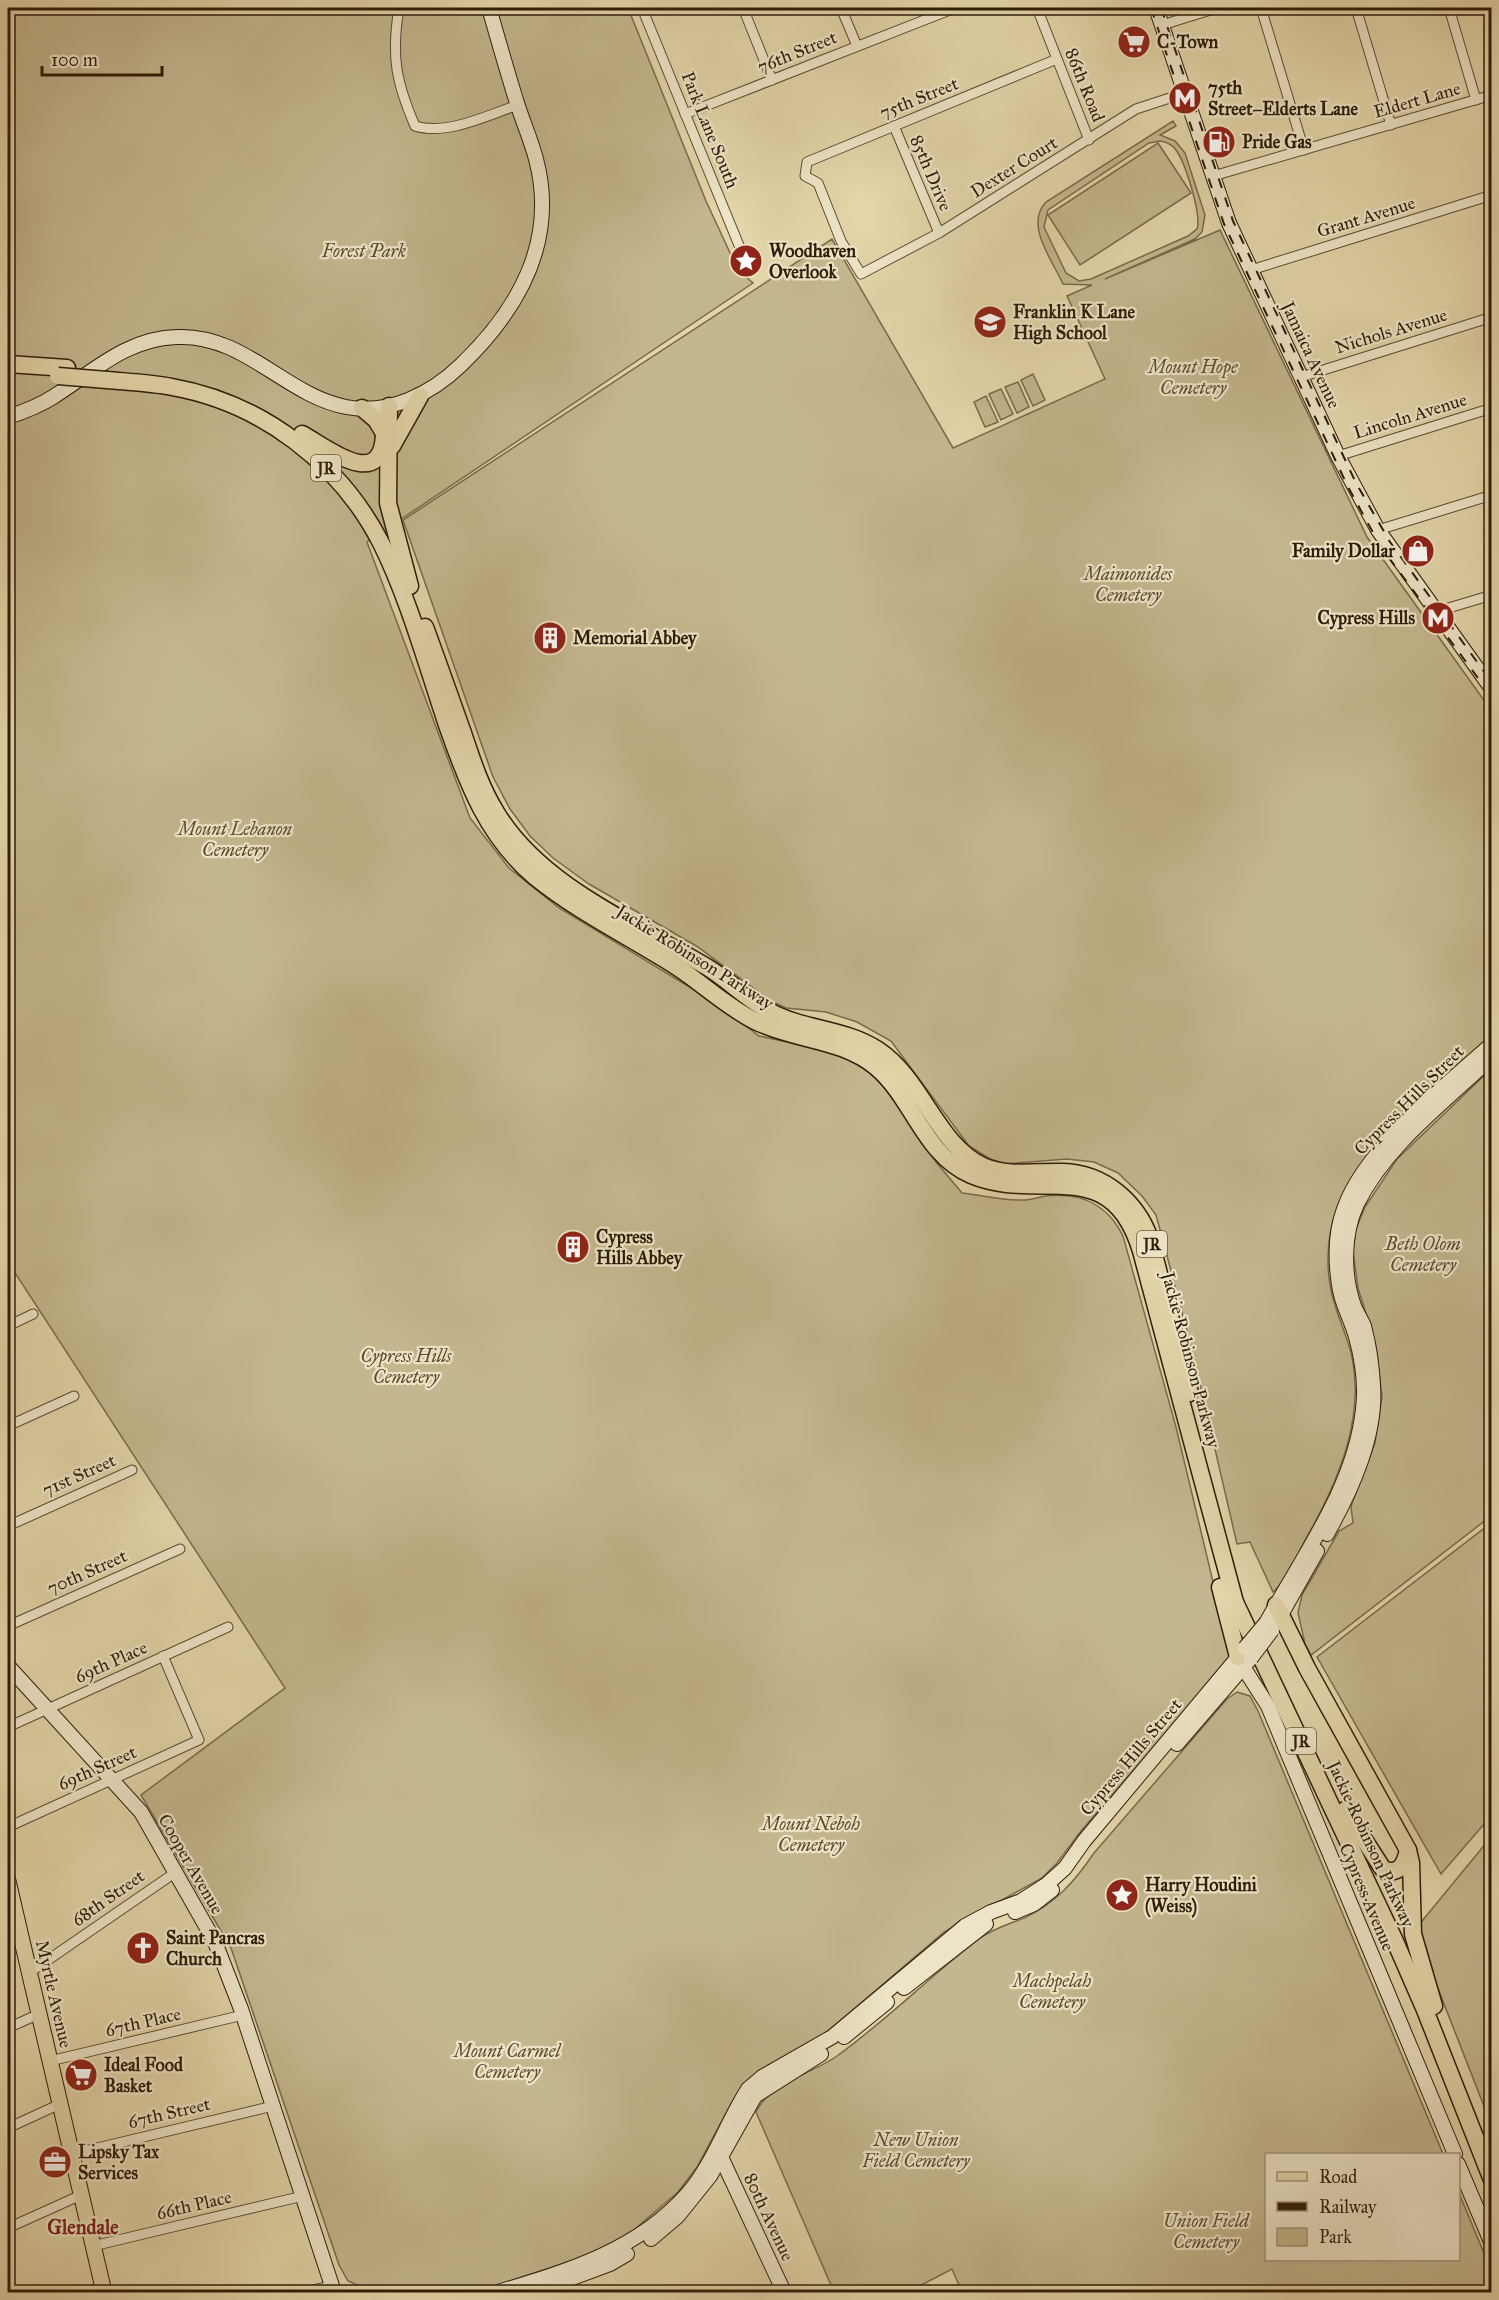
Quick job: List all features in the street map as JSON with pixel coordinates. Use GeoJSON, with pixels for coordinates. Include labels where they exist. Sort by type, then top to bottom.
{"type":"FeatureCollection","features":[{"type":"Feature","properties":{"kind":"highway","name":"Jackie Robinson Parkway"},"geometry":{"type":"LineString","coordinates":[[8,364],[109,376],[178,378],[210,386],[265,410],[302,434],[334,462],[363,495],[387,532],[410,586],[481,782],[509,832],[536,861],[556,877],[776,1014],[853,1036],[886,1055],[905,1074],[958,1147],[983,1166],[1016,1173],[1080,1174],[1111,1187],[1136,1210],[1153,1248],[1247,1604],[1345,1810],[1436,2013],[1491,2153]]}},
{"type":"Feature","properties":{"kind":"highway","name":"Jackie Robinson Parkway"},"geometry":{"type":"LineString","coordinates":[[8,374],[62,372]]}},
{"type":"Feature","properties":{"kind":"highway","name":"Jackie Robinson Parkway"},"geometry":{"type":"LineString","coordinates":[[109,376],[173,387],[231,404],[284,433],[330,472],[355,501],[382,544],[471,791],[493,831],[518,860],[546,885],[766,1026],[840,1046],[862,1057],[887,1079],[938,1151],[968,1174],[988,1181],[1015,1185],[1072,1185],[1088,1189],[1110,1201],[1122,1213],[1136,1234],[1235,1602],[1395,1939],[1491,2180]]}},
{"type":"Feature","properties":{"kind":"highway"},"geometry":{"type":"LineString","coordinates":[[390,450],[420,396]]}},
{"type":"Feature","properties":{"kind":"highway"},"geometry":{"type":"LineString","coordinates":[[302,434],[346,461],[358,464],[369,462],[378,454],[384,433],[385,406]]}},
{"type":"Feature","properties":{"kind":"highway"},"geometry":{"type":"LineString","coordinates":[[385,406],[390,450],[388,503],[410,586]]}},
{"type":"Feature","properties":{"kind":"highway"},"geometry":{"type":"LineString","coordinates":[[362,408],[376,420],[384,433]]}},
{"type":"Feature","properties":{"kind":"highway"},"geometry":{"type":"LineString","coordinates":[[1165,1347],[1179,1423],[1244,1658]]}},
{"type":"Feature","properties":{"kind":"highway"},"geometry":{"type":"LineString","coordinates":[[1274,1618],[1312,1678],[1408,1850],[1411,1863],[1413,1934],[1436,2013]]}},
{"type":"Feature","properties":{"kind":"highway"},"geometry":{"type":"LineString","coordinates":[[1345,1810],[1383,1869],[1391,1872],[1398,1870],[1405,1862],[1408,1850]]}},
{"type":"Feature","properties":{"kind":"main road","name":"Myrtle Avenue"},"geometry":{"type":"LineString","coordinates":[[8,1881],[13,1925],[29,1973],[103,2289]]}},
{"type":"Feature","properties":{"kind":"street"},"geometry":{"type":"LineString","coordinates":[[399,8],[394,48],[400,91],[415,126],[428,130],[449,126],[518,105]]}},
{"type":"Feature","properties":{"kind":"street"},"geometry":{"type":"LineString","coordinates":[[8,417],[51,398],[102,362],[135,345],[178,336],[218,342],[239,350],[322,400],[362,408],[385,406],[420,396],[454,372],[492,336],[519,293],[534,255],[540,232],[542,194],[536,159],[489,8]]}},
{"type":"Feature","properties":{"kind":"street","name":"Park Lane South"},"geometry":{"type":"LineString","coordinates":[[642,8],[747,265]]}},
{"type":"Feature","properties":{"kind":"street"},"geometry":{"type":"LineString","coordinates":[[743,8],[772,80]]}},
{"type":"Feature","properties":{"kind":"street"},"geometry":{"type":"LineString","coordinates":[[841,8],[857,46]]}},
{"type":"Feature","properties":{"kind":"street","name":"76th Street"},"geometry":{"type":"LineString","coordinates":[[685,114],[857,46],[940,10],[955,8]]}},
{"type":"Feature","properties":{"kind":"street","name":"86th Road"},"geometry":{"type":"LineString","coordinates":[[1037,8],[1089,140]]}},
{"type":"Feature","properties":{"kind":"street","name":"Jamaica Avenue"},"geometry":{"type":"LineString","coordinates":[[1156,8],[1229,223],[1338,456],[1378,530],[1491,689]]}},
{"type":"Feature","properties":{"kind":"street"},"geometry":{"type":"LineString","coordinates":[[1162,25],[1217,8]]}},
{"type":"Feature","properties":{"kind":"street"},"geometry":{"type":"LineString","coordinates":[[1261,8],[1304,150]]}},
{"type":"Feature","properties":{"kind":"street"},"geometry":{"type":"LineString","coordinates":[[1356,8],[1391,125]]}},
{"type":"Feature","properties":{"kind":"street"},"geometry":{"type":"LineString","coordinates":[[1449,8],[1476,99]]}},
{"type":"Feature","properties":{"kind":"street","name":"75th Street"},"geometry":{"type":"LineString","coordinates":[[861,274],[841,241],[818,183],[805,176],[807,162],[1057,59]]}},
{"type":"Feature","properties":{"kind":"street","name":"Dexter Court"},"geometry":{"type":"LineString","coordinates":[[861,274],[939,233],[1136,109],[1185,93]]}},
{"type":"Feature","properties":{"kind":"street","name":"Eldert Lane"},"geometry":{"type":"LineString","coordinates":[[1213,176],[1491,95]]}},
{"type":"Feature","properties":{"kind":"street","name":"85th Drive"},"geometry":{"type":"LineString","coordinates":[[894,126],[939,233]]}},
{"type":"Feature","properties":{"kind":"street","name":"Grant Avenue"},"geometry":{"type":"LineString","coordinates":[[1251,270],[1491,195]]}},
{"type":"Feature","properties":{"kind":"street","name":"Nichols Avenue"},"geometry":{"type":"LineString","coordinates":[[1301,376],[1491,317]]}},
{"type":"Feature","properties":{"kind":"street","name":"Lincoln Avenue"},"geometry":{"type":"LineString","coordinates":[[1338,456],[1491,408]]}},
{"type":"Feature","properties":{"kind":"street"},"geometry":{"type":"LineString","coordinates":[[1378,530],[1491,495]]}},
{"type":"Feature","properties":{"kind":"street"},"geometry":{"type":"LineString","coordinates":[[1436,612],[1491,595]]}},
{"type":"Feature","properties":{"kind":"street","name":"Cypress Hills Street"},"geometry":{"type":"LineString","coordinates":[[1274,1618],[1326,1516],[1359,1435],[1364,1406],[1363,1373],[1356,1336],[1339,1287],[1336,1256],[1338,1232],[1344,1207],[1364,1172],[1388,1142],[1491,1044]]}},
{"type":"Feature","properties":{"kind":"street","name":"Cypress Hills Street"},"geometry":{"type":"LineString","coordinates":[[529,2292],[610,2264],[651,2238],[691,2201],[721,2157],[755,2096],[806,2064],[859,2026],[970,1934],[987,1924],[1034,1904],[1067,1871],[1087,1843],[1244,1658],[1274,1618],[1336,1518],[1359,1463],[1373,1412],[1371,1362],[1364,1327],[1348,1284],[1346,1254],[1348,1232],[1357,1204],[1395,1148],[1491,1057]]}},
{"type":"Feature","properties":{"kind":"street"},"geometry":{"type":"LineString","coordinates":[[8,1326],[33,1314]]}},
{"type":"Feature","properties":{"kind":"street"},"geometry":{"type":"LineString","coordinates":[[8,1426],[74,1396]]}},
{"type":"Feature","properties":{"kind":"street","name":"71st Street"},"geometry":{"type":"LineString","coordinates":[[8,1526],[132,1470]]}},
{"type":"Feature","properties":{"kind":"street","name":"70th Street"},"geometry":{"type":"LineString","coordinates":[[8,1626],[180,1548]]}},
{"type":"Feature","properties":{"kind":"street","name":"69th Place"},"geometry":{"type":"LineString","coordinates":[[8,1727],[228,1627]]}},
{"type":"Feature","properties":{"kind":"street","name":"69th Street"},"geometry":{"type":"LineString","coordinates":[[8,1827],[200,1740],[163,1656]]}},
{"type":"Feature","properties":{"kind":"street","name":"Cypress Avenue"},"geometry":{"type":"LineString","coordinates":[[1244,1658],[1268,1706],[1455,2153]]}},
{"type":"Feature","properties":{"kind":"street","name":"Cooper Avenue"},"geometry":{"type":"LineString","coordinates":[[8,1666],[141,1812],[216,1942],[243,2015],[334,2290]]}},
{"type":"Feature","properties":{"kind":"street","name":"Cypress Hills Street"},"geometry":{"type":"LineString","coordinates":[[498,2292],[557,2284],[627,2245],[689,2192],[748,2089],[762,2077],[831,2037],[965,1926],[991,1912],[1021,1901],[1067,1871]]}},
{"type":"Feature","properties":{"kind":"street","name":"68th Street"},"geometry":{"type":"LineString","coordinates":[[29,1973],[176,1872]]}},
{"type":"Feature","properties":{"kind":"street"},"geometry":{"type":"LineString","coordinates":[[8,2028],[39,2014]]}},
{"type":"Feature","properties":{"kind":"street","name":"67th Place"},"geometry":{"type":"LineString","coordinates":[[50,2061],[243,2015]]}},
{"type":"Feature","properties":{"kind":"street"},"geometry":{"type":"LineString","coordinates":[[8,2128],[60,2104]]}},
{"type":"Feature","properties":{"kind":"street","name":"67th Street"},"geometry":{"type":"LineString","coordinates":[[72,2154],[273,2106]]}},
{"type":"Feature","properties":{"kind":"street","name":"80th Avenue"},"geometry":{"type":"LineString","coordinates":[[721,2157],[784,2292]]}},
{"type":"Feature","properties":{"kind":"street"},"geometry":{"type":"LineString","coordinates":[[1460,2169],[1491,2244]]}},
{"type":"Feature","properties":{"kind":"street"},"geometry":{"type":"LineString","coordinates":[[8,2228],[81,2195]]}},
{"type":"Feature","properties":{"kind":"street","name":"66th Place"},"geometry":{"type":"LineString","coordinates":[[93,2246],[303,2196]]}},
{"type":"Feature","properties":{"kind":"street"},"geometry":{"type":"LineString","coordinates":[[87,2292],[103,2289]]}},
{"type":"Feature","properties":{"kind":"street"},"geometry":{"type":"LineString","coordinates":[[304,2292],[334,2290]]}},
{"type":"Feature","properties":{"kind":"green space"},"geometry":{"type":"Polygon","coordinates":[[[8,8],[628,8],[706,201],[738,270],[753,283],[367,542],[470,818],[509,868],[559,908],[716,1003],[759,1036],[792,1043],[819,1045],[850,1057],[876,1075],[936,1162],[962,1193],[1015,1200],[1059,1195],[1071,1196],[1092,1203],[1110,1216],[1117,1225],[1123,1236],[1176,1427],[1231,1657],[1042,1878],[944,1932],[819,2039],[758,2071],[745,2083],[697,2167],[678,2192],[627,2236],[601,2251],[476,2292],[374,2292],[348,2281],[339,2265],[231,1948],[141,1795],[285,1688],[8,1262],[8,8]]]}},
{"type":"Feature","properties":{"kind":"green space"},"geometry":{"type":"Polygon","coordinates":[[[1173,121],[1176,126],[1160,135],[1175,141],[1185,153],[1205,215],[1202,232],[1195,239],[1105,279],[1220,230],[1367,537],[1491,710],[1491,1035],[1382,1138],[1363,1161],[1336,1211],[1330,1233],[1328,1270],[1332,1294],[1352,1357],[1355,1401],[1352,1423],[1348,1444],[1333,1486],[1289,1570],[1273,1592],[1250,1542],[1237,1544],[1193,1354],[1156,1215],[1142,1196],[1118,1173],[1094,1162],[1067,1159],[1005,1164],[990,1159],[969,1146],[891,1041],[857,1022],[826,1012],[786,1008],[769,1000],[698,947],[589,884],[553,858],[530,836],[510,809],[493,777],[403,520],[832,239],[953,448],[1105,379],[1067,296],[1092,285],[1063,284],[1047,254],[1039,232],[1040,211],[1046,202],[1173,121]],[[1160,141],[1149,143],[1048,210],[1044,227],[1066,273],[1079,281],[1091,279],[1188,236],[1197,229],[1195,201],[1184,165],[1174,148],[1160,141]]]}},
{"type":"Feature","properties":{"kind":"green space"},"geometry":{"type":"Polygon","coordinates":[[[1158,143],[1191,193],[1080,265],[1048,215],[1158,143]]]}},
{"type":"Feature","properties":{"kind":"green space"},"geometry":{"type":"Polygon","coordinates":[[[1033,374],[1045,400],[1033,406],[1021,380],[1033,374]]]}},
{"type":"Feature","properties":{"kind":"green space"},"geometry":{"type":"Polygon","coordinates":[[[1018,382],[1029,407],[1017,413],[1005,387],[1018,382]]]}},
{"type":"Feature","properties":{"kind":"green space"},"geometry":{"type":"Polygon","coordinates":[[[1001,389],[1013,414],[1001,420],[989,394],[1001,389]]]}},
{"type":"Feature","properties":{"kind":"green space"},"geometry":{"type":"Polygon","coordinates":[[[986,396],[998,422],[985,427],[974,402],[986,396]]]}},
{"type":"Feature","properties":{"kind":"green space","name":"Beth Olom Cemetery"},"geometry":{"type":"Polygon","coordinates":[[[1491,1069],[1491,1516],[1311,1655],[1305,1644],[1298,1613],[1302,1595],[1339,1531],[1353,1523],[1351,1506],[1375,1443],[1382,1397],[1376,1346],[1358,1288],[1353,1251],[1356,1229],[1365,1207],[1397,1159],[1491,1069]]]}},
{"type":"Feature","properties":{"kind":"green space"},"geometry":{"type":"Polygon","coordinates":[[[1491,1523],[1491,1816],[1441,1874],[1317,1657],[1491,1523]]]}},
{"type":"Feature","properties":{"kind":"green space"},"geometry":{"type":"Polygon","coordinates":[[[1237,1692],[1250,1696],[1258,1711],[1443,2153],[1265,2153],[1265,2261],[1460,2261],[1460,2195],[1491,2270],[1484,2292],[962,2292],[952,2269],[908,2292],[834,2292],[756,2112],[762,2102],[781,2086],[837,2056],[984,1935],[1024,1918],[1055,1899],[1072,1882],[1094,1853],[1227,1699],[1237,1692]]]}},
{"type":"Feature","properties":{"kind":"green space"},"geometry":{"type":"Polygon","coordinates":[[[1491,1837],[1491,2124],[1426,1958],[1418,1926],[1491,1837]]]}},
{"type":"Feature","properties":{"kind":"railway"},"geometry":{"type":"LineString","coordinates":[[1151,8],[1224,224],[1348,487],[1381,547],[1492,697]]}},
{"type":"Feature","properties":{"kind":"railway"},"geometry":{"type":"LineString","coordinates":[[1161,8],[1233,221],[1356,483],[1390,542],[1488,677]]}},
{"type":"Feature","properties":{"kind":"place","name":"C-Town"},"geometry":{"type":"Point","coordinates":[1134,42]}},
{"type":"Feature","properties":{"kind":"place","name":"75th Street–Elderts Lane"},"geometry":{"type":"Point","coordinates":[1185,98]}},
{"type":"Feature","properties":{"kind":"place","name":"Pride Gas"},"geometry":{"type":"Point","coordinates":[1219,142]}},
{"type":"Feature","properties":{"kind":"place","name":"Woodhaven Overlook"},"geometry":{"type":"Point","coordinates":[746,261]}},
{"type":"Feature","properties":{"kind":"place","name":"Franklin K Lane High School"},"geometry":{"type":"Point","coordinates":[990,322]}},
{"type":"Feature","properties":{"kind":"place","name":"Family Dollar"},"geometry":{"type":"Point","coordinates":[1418,551]}},
{"type":"Feature","properties":{"kind":"place","name":"Cypress Hills"},"geometry":{"type":"Point","coordinates":[1438,618]}},
{"type":"Feature","properties":{"kind":"place","name":"Memorial Abbey"},"geometry":{"type":"Point","coordinates":[550,638]}},
{"type":"Feature","properties":{"kind":"place","name":"Cypress Hills Abbey"},"geometry":{"type":"Point","coordinates":[573,1247]}},
{"type":"Feature","properties":{"kind":"place","name":"Harry Houdini (Weiss)"},"geometry":{"type":"Point","coordinates":[1122,1895]}},
{"type":"Feature","properties":{"kind":"place","name":"Saint Pancras Church"},"geometry":{"type":"Point","coordinates":[143,1948]}},
{"type":"Feature","properties":{"kind":"place","name":"Ideal Food Basket"},"geometry":{"type":"Point","coordinates":[81,2075]}},
{"type":"Feature","properties":{"kind":"place","name":"Lipsky Tax Services"},"geometry":{"type":"Point","coordinates":[55,2162]}},
{"type":"Feature","properties":{"kind":"district","name":"Glendale"},"geometry":{"type":"Point","coordinates":[83,2227]}},
{"type":"Feature","properties":{"kind":"park label","name":"Forest Park"},"geometry":{"type":"Point","coordinates":[364,251]}},
{"type":"Feature","properties":{"kind":"park label","name":"Mount Hope Cemetery"},"geometry":{"type":"Point","coordinates":[1193,377]}},
{"type":"Feature","properties":{"kind":"park label","name":"Maimonides Cemetery"},"geometry":{"type":"Point","coordinates":[1128,584]}},
{"type":"Feature","properties":{"kind":"park label","name":"Mount Lebanon Cemetery"},"geometry":{"type":"Point","coordinates":[235,839]}},
{"type":"Feature","properties":{"kind":"park label","name":"Cypress Hills Cemetery"},"geometry":{"type":"Point","coordinates":[406,1366]}},
{"type":"Feature","properties":{"kind":"park label","name":"Mount Neboh Cemetery"},"geometry":{"type":"Point","coordinates":[811,1834]}},
{"type":"Feature","properties":{"kind":"park label","name":"Machpelah Cemetery"},"geometry":{"type":"Point","coordinates":[1052,1991]}},
{"type":"Feature","properties":{"kind":"park label","name":"Mount Carmel Cemetery"},"geometry":{"type":"Point","coordinates":[507,2061]}},
{"type":"Feature","properties":{"kind":"park label","name":"New Union Field Cemetery"},"geometry":{"type":"Point","coordinates":[916,2150]}},
{"type":"Feature","properties":{"kind":"park label","name":"Union Field Cemetery"},"geometry":{"type":"Point","coordinates":[1206,2231]}}]}
